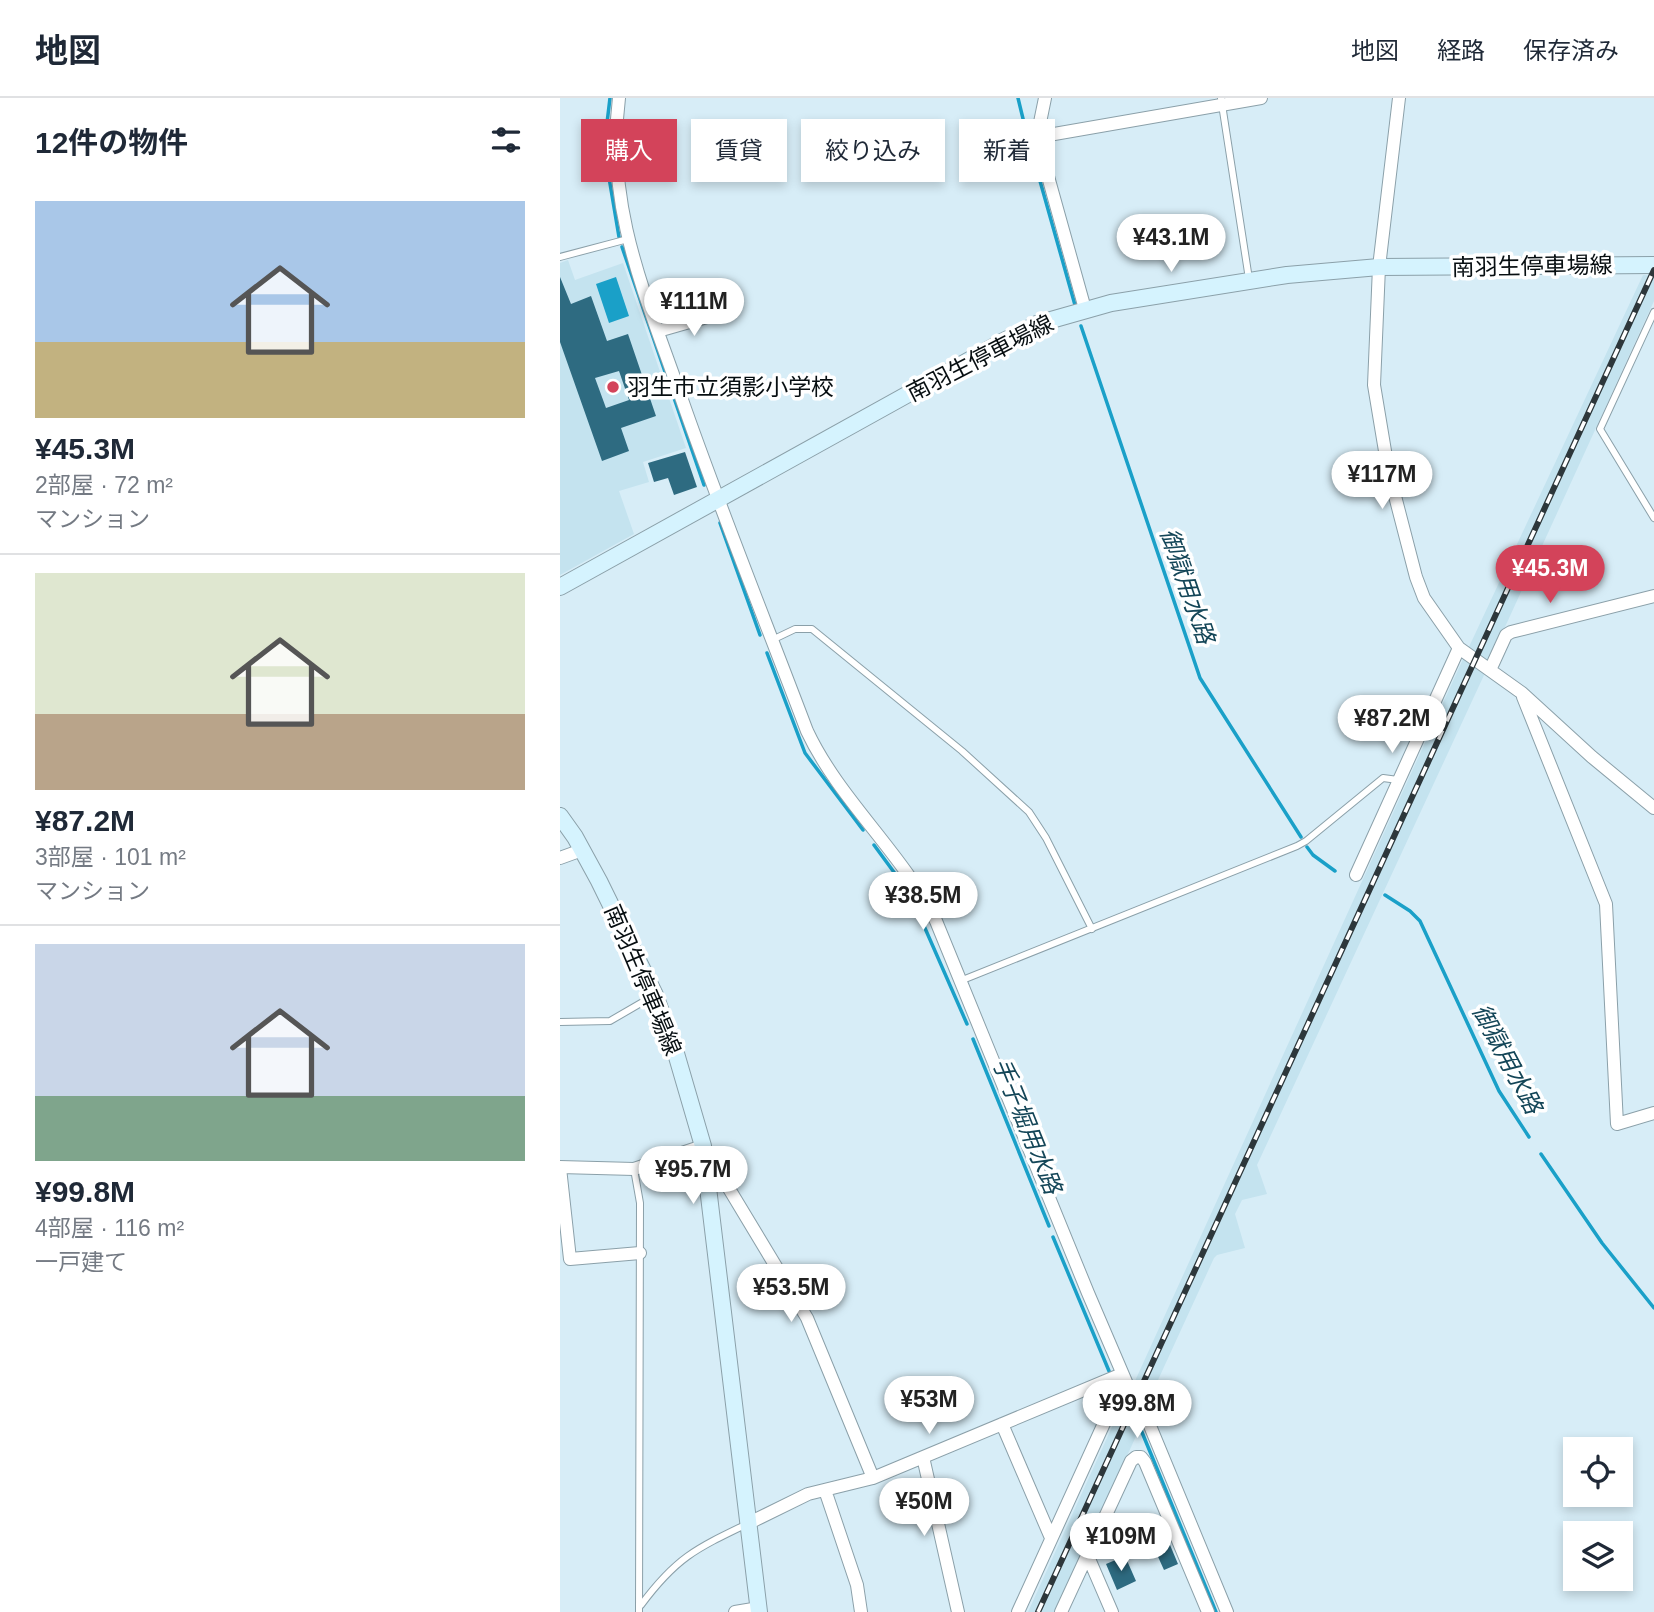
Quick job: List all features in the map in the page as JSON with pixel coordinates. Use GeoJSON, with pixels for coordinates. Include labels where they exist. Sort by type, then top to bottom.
{"type":"FeatureCollection","features":[{"type":"Feature","properties":{"kind":"main road","name":"南羽生停車場線"},"geometry":{"type":"LineString","coordinates":[[560,587],[1037,324],[1085,309],[1287,275],[1379,267],[1654,265]]}},
{"type":"Feature","properties":{"kind":"main road","name":"南羽生停車場線"},"geometry":{"type":"LineString","coordinates":[[560,816],[583,850],[655,995],[675,1050],[703,1146],[759,1610]]}},
{"type":"Feature","properties":{"kind":"street"},"geometry":{"type":"LineString","coordinates":[[620,98],[615,130],[616,168],[628,239],[718,499],[815,748],[822,761],[916,884],[936,921],[1060,1228],[1122,1374],[1141,1404],[1227,1612]]}},
{"type":"Feature","properties":{"kind":"street"},"geometry":{"type":"LineString","coordinates":[[1041,119],[1045,98]]}},
{"type":"Feature","properties":{"kind":"street"},"geometry":{"type":"LineString","coordinates":[[1055,133],[1221,101],[1261,98]]}},
{"type":"Feature","properties":{"kind":"street"},"geometry":{"type":"LineString","coordinates":[[1399,98],[1379,267],[1374,385],[1388,469],[1424,598],[1459,648],[1522,693],[1592,757],[1654,808]]}},
{"type":"Feature","properties":{"kind":"street"},"geometry":{"type":"LineString","coordinates":[[1050,182],[1085,309]]}},
{"type":"Feature","properties":{"kind":"street"},"geometry":{"type":"LineString","coordinates":[[658,331],[721,313]]}},
{"type":"Feature","properties":{"kind":"street"},"geometry":{"type":"LineString","coordinates":[[1490,670],[1506,635],[1511,632],[1654,596]]}},
{"type":"Feature","properties":{"kind":"street"},"geometry":{"type":"LineString","coordinates":[[1356,875],[1459,648]]}},
{"type":"Feature","properties":{"kind":"street"},"geometry":{"type":"LineString","coordinates":[[1522,693],[1606,904],[1616,1124],[1654,1113]]}},
{"type":"Feature","properties":{"kind":"street"},"geometry":{"type":"LineString","coordinates":[[560,858],[583,850]]}},
{"type":"Feature","properties":{"kind":"street"},"geometry":{"type":"LineString","coordinates":[[640,1253],[570,1259],[560,1167],[634,1170],[703,1146]]}},
{"type":"Feature","properties":{"kind":"street"},"geometry":{"type":"LineString","coordinates":[[706,1164],[722,1177],[807,1318],[873,1478]]}},
{"type":"Feature","properties":{"kind":"street"},"geometry":{"type":"LineString","coordinates":[[749,1523],[808,1494],[873,1478],[1122,1374]]}},
{"type":"Feature","properties":{"kind":"street"},"geometry":{"type":"LineString","coordinates":[[1018,1612],[1111,1408],[1101,1383]]}},
{"type":"Feature","properties":{"kind":"street"},"geometry":{"type":"LineString","coordinates":[[1002,1424],[1051,1538]]}},
{"type":"Feature","properties":{"kind":"street"},"geometry":{"type":"LineString","coordinates":[[923,1457],[958,1612]]}},
{"type":"Feature","properties":{"kind":"street"},"geometry":{"type":"LineString","coordinates":[[1062,1612],[1131,1461],[1136,1457],[1141,1457],[1208,1612]]}},
{"type":"Feature","properties":{"kind":"street"},"geometry":{"type":"LineString","coordinates":[[825,1490],[857,1586],[861,1612]]}},
{"type":"Feature","properties":{"kind":"street"},"geometry":{"type":"LineString","coordinates":[[1087,1554],[1112,1612]]}},
{"type":"Feature","properties":{"kind":"street"},"geometry":{"type":"LineString","coordinates":[[735,1612],[759,1610]]}},
{"type":"Feature","properties":{"kind":"lane"},"geometry":{"type":"LineString","coordinates":[[1221,101],[1249,282]]}},
{"type":"Feature","properties":{"kind":"lane"},"geometry":{"type":"LineString","coordinates":[[560,257],[628,239]]}},
{"type":"Feature","properties":{"kind":"lane"},"geometry":{"type":"LineString","coordinates":[[1654,312],[1600,429],[1654,518]]}},
{"type":"Feature","properties":{"kind":"lane"},"geometry":{"type":"LineString","coordinates":[[772,640],[795,629],[812,629],[962,751],[1029,812],[1046,838],[1092,929]]}},
{"type":"Feature","properties":{"kind":"lane"},"geometry":{"type":"LineString","coordinates":[[960,981],[1297,846],[1383,778],[1398,780]]}},
{"type":"Feature","properties":{"kind":"lane"},"geometry":{"type":"LineString","coordinates":[[560,1022],[610,1021],[655,995]]}},
{"type":"Feature","properties":{"kind":"lane"},"geometry":{"type":"LineString","coordinates":[[634,1170],[640,1203],[639,1609]]}},
{"type":"Feature","properties":{"kind":"lane"},"geometry":{"type":"LineString","coordinates":[[639,1609],[660,1580],[684,1557],[749,1523]]}},
{"type":"Feature","properties":{"kind":"shaded area","name":"羽生市立須影小学校"},"geometry":{"type":"Polygon","coordinates":[[[568,260],[575,280],[623,263],[686,448],[643,462],[649,482],[619,491],[634,534],[560,575],[560,263],[568,260]]]}},
{"type":"Feature","properties":{"kind":"shaded area"},"geometry":{"type":"Polygon","coordinates":[[[1643,275],[1654,276],[1654,301],[1489,662],[1468,649],[1643,275]]]}},
{"type":"Feature","properties":{"kind":"shaded area"},"geometry":{"type":"Polygon","coordinates":[[[1463,659],[1485,673],[1257,1165],[1267,1194],[1242,1200],[1235,1214],[1245,1248],[1214,1258],[1147,1404],[1135,1381],[1463,659]]]}},
{"type":"Feature","properties":{"kind":"shaded area"},"geometry":{"type":"Polygon","coordinates":[[[1127,1396],[1142,1420],[1137,1427],[1138,1432],[1055,1612],[1028,1612],[1121,1407],[1126,1411],[1127,1396]]]}},
{"type":"Feature","properties":{"kind":"water"},"geometry":{"type":"Polygon","coordinates":[[[616,277],[629,316],[609,323],[596,284],[616,277]]]}},
{"type":"Feature","properties":{"kind":"building"},"geometry":{"type":"Polygon","coordinates":[[[560,277],[571,304],[591,296],[607,341],[628,334],[656,416],[621,428],[629,451],[602,461],[560,342],[560,277]],[[619,371],[595,378],[606,408],[629,400],[619,371]]]}},
{"type":"Feature","properties":{"kind":"building"},"geometry":{"type":"Polygon","coordinates":[[[685,452],[697,487],[674,495],[668,478],[654,482],[648,463],[685,452]]]}},
{"type":"Feature","properties":{"kind":"building"},"geometry":{"type":"Polygon","coordinates":[[[1160,1521],[1178,1564],[1164,1570],[1145,1528],[1160,1521]]]}},
{"type":"Feature","properties":{"kind":"building"},"geometry":{"type":"Polygon","coordinates":[[[1125,1556],[1136,1581],[1117,1590],[1106,1564],[1125,1556]]]}},
{"type":"Feature","properties":{"kind":"waterway","name":"手子堀用水路"},"geometry":{"type":"LineString","coordinates":[[610,98],[604,148],[619,237]]}},
{"type":"Feature","properties":{"kind":"waterway","name":"御獄用水路"},"geometry":{"type":"LineString","coordinates":[[1018,98],[1023,119]]}},
{"type":"Feature","properties":{"kind":"waterway","name":"御獄用水路"},"geometry":{"type":"LineString","coordinates":[[1040,182],[1075,305]]}},
{"type":"Feature","properties":{"kind":"waterway","name":"手子堀用水路"},"geometry":{"type":"LineString","coordinates":[[622,247],[704,485]]}},
{"type":"Feature","properties":{"kind":"waterway","name":"御獄用水路"},"geometry":{"type":"LineString","coordinates":[[1081,326],[1200,678],[1301,837]]}},
{"type":"Feature","properties":{"kind":"waterway","name":"手子堀用水路"},"geometry":{"type":"LineString","coordinates":[[720,523],[760,635]]}},
{"type":"Feature","properties":{"kind":"waterway","name":"手子堀用水路"},"geometry":{"type":"LineString","coordinates":[[767,653],[805,753],[863,830]]}},
{"type":"Feature","properties":{"kind":"waterway","name":"手子堀用水路"},"geometry":{"type":"LineString","coordinates":[[874,845],[910,894],[967,1024]]}},
{"type":"Feature","properties":{"kind":"waterway","name":"御獄用水路"},"geometry":{"type":"LineString","coordinates":[[1307,847],[1313,855],[1335,871]]}},
{"type":"Feature","properties":{"kind":"waterway","name":"御獄用水路"},"geometry":{"type":"LineString","coordinates":[[1385,895],[1420,921],[1499,1091],[1529,1137]]}},
{"type":"Feature","properties":{"kind":"waterway","name":"手子堀用水路"},"geometry":{"type":"LineString","coordinates":[[973,1039],[1049,1226]]}},
{"type":"Feature","properties":{"kind":"waterway","name":"御獄用水路"},"geometry":{"type":"LineString","coordinates":[[1541,1154],[1602,1243],[1654,1308]]}},
{"type":"Feature","properties":{"kind":"waterway","name":"手子堀用水路"},"geometry":{"type":"LineString","coordinates":[[1053,1237],[1109,1371]]}},
{"type":"Feature","properties":{"kind":"waterway","name":"手子堀用水路"},"geometry":{"type":"LineString","coordinates":[[1114,1383],[1125,1407]]}},
{"type":"Feature","properties":{"kind":"waterway","name":"手子堀用水路"},"geometry":{"type":"LineString","coordinates":[[1139,1425],[1216,1612]]}},
{"type":"Feature","properties":{"kind":"railway"},"geometry":{"type":"LineString","coordinates":[[1038,1612],[1654,270]]}},
{"type":"Feature","properties":{"kind":"place","name":"羽生市立須影小学校"},"geometry":{"type":"Point","coordinates":[613,387]}}]}
